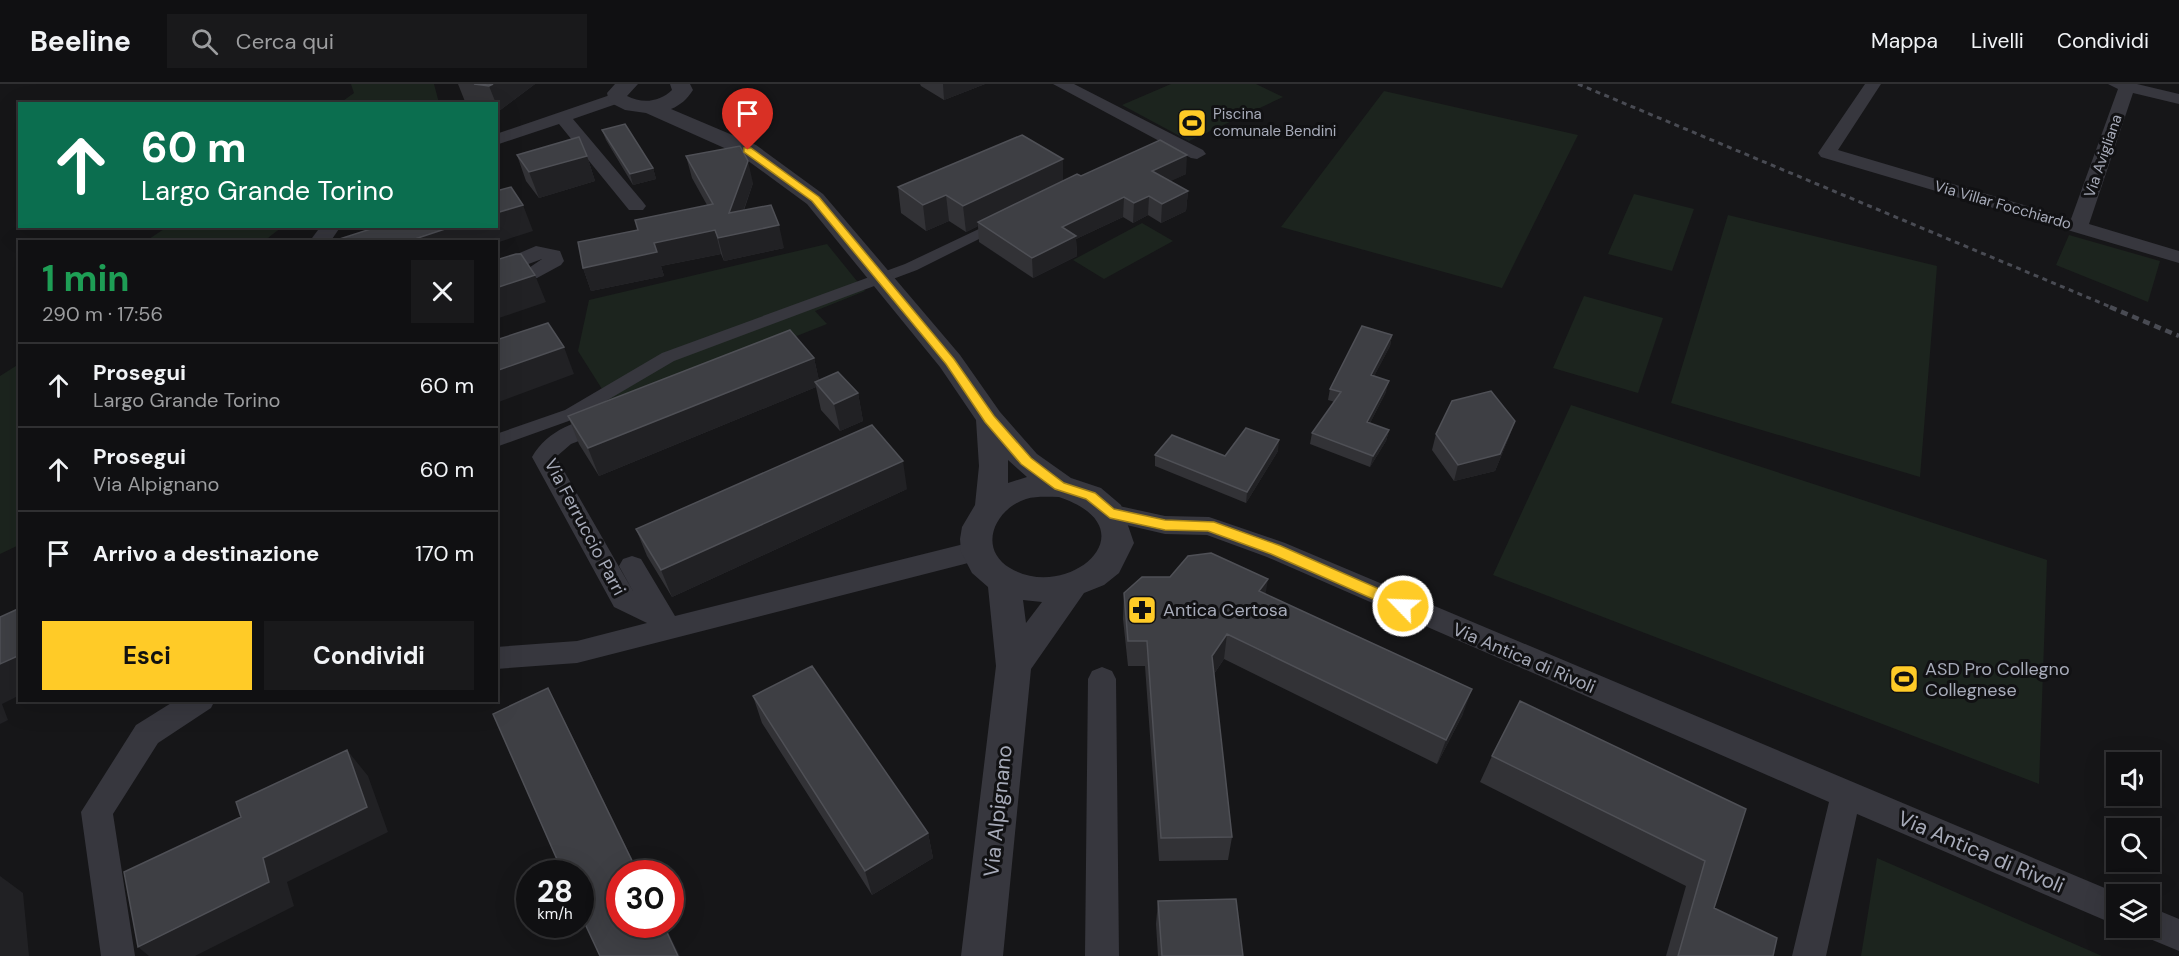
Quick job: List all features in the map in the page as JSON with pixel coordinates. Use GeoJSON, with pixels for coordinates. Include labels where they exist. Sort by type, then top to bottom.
{"type":"FeatureCollection","features":[{"type":"Feature","properties":{"kind":"street"},"geometry":{"type":"LineString","coordinates":[[595,84],[721,137]]}},
{"type":"Feature","properties":{"kind":"street"},"geometry":{"type":"LineString","coordinates":[[1061,84],[1197,154]]}},
{"type":"Feature","properties":{"kind":"street"},"geometry":{"type":"LineString","coordinates":[[1079,94],[1101,84]]}},
{"type":"Feature","properties":{"kind":"street","name":"Via Villar Focchiardo"},"geometry":{"type":"LineString","coordinates":[[1873,84],[1827,153],[2179,257]]}},
{"type":"Feature","properties":{"kind":"street"},"geometry":{"type":"LineString","coordinates":[[2124,85],[2179,99]]}},
{"type":"Feature","properties":{"kind":"street","name":"Via Avigliana"},"geometry":{"type":"LineString","coordinates":[[2078,227],[2124,85]]}},
{"type":"Feature","properties":{"kind":"street"},"geometry":{"type":"LineString","coordinates":[[649,107],[668,103],[680,90],[690,115],[721,137],[757,157],[815,199],[950,361],[990,419],[1026,461],[1060,486],[1090,496],[1110,513],[1165,525]]}},
{"type":"Feature","properties":{"kind":"street"},"geometry":{"type":"LineString","coordinates":[[498,139],[621,95]]}},
{"type":"Feature","properties":{"kind":"street"},"geometry":{"type":"LineString","coordinates":[[591,148],[587,129],[588,119],[621,95]]}},
{"type":"Feature","properties":{"kind":"street"},"geometry":{"type":"LineString","coordinates":[[562,117],[591,148],[636,206]]}},
{"type":"Feature","properties":{"kind":"street"},"geometry":{"type":"LineString","coordinates":[[1147,150],[1169,140]]}},
{"type":"Feature","properties":{"kind":"street"},"geometry":{"type":"LineString","coordinates":[[498,440],[571,414],[668,357],[912,267],[1019,214]]}},
{"type":"Feature","properties":{"kind":"street"},"geometry":{"type":"LineString","coordinates":[[321,240],[330,228]]}},
{"type":"Feature","properties":{"kind":"street"},"geometry":{"type":"LineString","coordinates":[[498,269],[536,252],[553,255],[554,261],[530,274]]}},
{"type":"Feature","properties":{"kind":"street","name":"Via Ferruccio Parri"},"geometry":{"type":"LineString","coordinates":[[625,414],[559,440],[547,448],[544,457],[624,600],[664,624]]}},
{"type":"Feature","properties":{"kind":"street"},"geometry":{"type":"LineString","coordinates":[[990,419],[994,466],[991,505]]}},
{"type":"Feature","properties":{"kind":"street"},"geometry":{"type":"LineString","coordinates":[[1060,486],[1026,488],[991,505],[977,525],[976,551],[984,566],[1004,581],[1035,590],[1071,587]]}},
{"type":"Feature","properties":{"kind":"street"},"geometry":{"type":"LineString","coordinates":[[1014,666],[1071,587],[1106,567],[1118,543],[1110,513]]}},
{"type":"Feature","properties":{"kind":"street"},"geometry":{"type":"LineString","coordinates":[[1118,543],[1165,525]]}},
{"type":"Feature","properties":{"kind":"street","name":"Via Antica di Rivoli"},"geometry":{"type":"LineString","coordinates":[[1165,525],[1209,526],[1276,550],[2106,905]]}},
{"type":"Feature","properties":{"kind":"street"},"geometry":{"type":"LineString","coordinates":[[498,658],[511,659],[577,652],[664,624],[976,551]]}},
{"type":"Feature","properties":{"kind":"street","name":"Via Ferruccio Parri"},"geometry":{"type":"LineString","coordinates":[[632,566],[664,624]]}},
{"type":"Feature","properties":{"kind":"street","name":"Via Alpignano"},"geometry":{"type":"LineString","coordinates":[[982,956],[1014,666],[1004,581]]}},
{"type":"Feature","properties":{"kind":"street"},"geometry":{"type":"LineString","coordinates":[[1102,679],[1102,956]]}},
{"type":"Feature","properties":{"kind":"street"},"geometry":{"type":"LineString","coordinates":[[118,956],[97,812],[147,734],[198,702]]}},
{"type":"Feature","properties":{"kind":"street"},"geometry":{"type":"LineString","coordinates":[[1809,956],[1846,795]]}},
{"type":"Feature","properties":{"kind":"street"},"geometry":{"type":"LineString","coordinates":[[2160,927],[2179,935]]}},
{"type":"Feature","properties":{"kind":"shaded area"},"geometry":{"type":"Polygon","coordinates":[[[351,84],[434,84],[439,102],[341,102],[354,93],[351,84]]]}},
{"type":"Feature","properties":{"kind":"shaded area","name":"Piscina comunale Bendini"},"geometry":{"type":"Polygon","coordinates":[[[1171,84],[1256,84],[1283,97],[1189,141],[1122,105],[1171,84]]]}},
{"type":"Feature","properties":{"kind":"shaded area"},"geometry":{"type":"Polygon","coordinates":[[[1384,91],[1578,135],[1502,288],[1281,227],[1384,91]]]}},
{"type":"Feature","properties":{"kind":"shaded area"},"geometry":{"type":"Polygon","coordinates":[[[1634,194],[1694,209],[1672,271],[1608,254],[1634,194]]]}},
{"type":"Feature","properties":{"kind":"shaded area"},"geometry":{"type":"Polygon","coordinates":[[[1728,215],[1937,266],[1920,477],[1671,403],[1728,215]]]}},
{"type":"Feature","properties":{"kind":"shaded area"},"geometry":{"type":"Polygon","coordinates":[[[1142,223],[1173,241],[1104,279],[1073,260],[1142,223]]]}},
{"type":"Feature","properties":{"kind":"shaded area"},"geometry":{"type":"Polygon","coordinates":[[[166,228],[281,228],[265,240],[148,240],[166,228]]]}},
{"type":"Feature","properties":{"kind":"shaded area"},"geometry":{"type":"Polygon","coordinates":[[[2069,235],[2160,261],[2148,302],[2056,265],[2069,235]]]}},
{"type":"Feature","properties":{"kind":"shaded area"},"geometry":{"type":"Polygon","coordinates":[[[827,244],[865,291],[815,311],[827,324],[614,408],[578,351],[589,300],[827,244]]]}},
{"type":"Feature","properties":{"kind":"shaded area"},"geometry":{"type":"Polygon","coordinates":[[[1584,296],[1663,318],[1638,393],[1553,368],[1584,296]]]}},
{"type":"Feature","properties":{"kind":"shaded area"},"geometry":{"type":"Polygon","coordinates":[[[18,365],[18,545],[0,554],[0,376],[18,365]]]}},
{"type":"Feature","properties":{"kind":"shaded area","name":"ASD Pro Collegno Collegnese"},"geometry":{"type":"Polygon","coordinates":[[[1571,405],[2047,560],[2039,784],[1493,575],[1571,405]]]}},
{"type":"Feature","properties":{"kind":"shaded area"},"geometry":{"type":"Polygon","coordinates":[[[1877,858],[2102,956],[1861,956],[1877,858]]]}},
{"type":"Feature","properties":{"kind":"building"},"geometry":{"type":"Polygon","coordinates":[[[625,124],[653,168],[630,174],[602,130],[625,124]]]}},
{"type":"Feature","properties":{"kind":"building"},"geometry":{"type":"Polygon","coordinates":[[[1022,135],[1063,159],[963,206],[946,195],[923,205],[898,187],[1022,135]]]}},
{"type":"Feature","properties":{"kind":"building"},"geometry":{"type":"Polygon","coordinates":[[[579,137],[587,156],[529,172],[517,155],[579,137]]]}},
{"type":"Feature","properties":{"kind":"building"},"geometry":{"type":"Polygon","coordinates":[[[1160,140],[1187,155],[1152,171],[1188,191],[1162,204],[1149,196],[1134,203],[1124,197],[1062,227],[1076,236],[1032,258],[978,222],[1077,174],[1081,176],[1160,140]]]}},
{"type":"Feature","properties":{"kind":"building"},"geometry":{"type":"Polygon","coordinates":[[[740,146],[748,161],[729,213],[771,205],[779,225],[718,238],[715,230],[654,243],[657,252],[583,268],[578,242],[638,230],[635,220],[713,204],[686,156],[740,146]]]}},
{"type":"Feature","properties":{"kind":"building"},"geometry":{"type":"Polygon","coordinates":[[[511,187],[523,205],[498,212],[498,190],[511,187]]]}},
{"type":"Feature","properties":{"kind":"building"},"geometry":{"type":"Polygon","coordinates":[[[374,228],[448,228],[412,240],[336,240],[374,228]]]}},
{"type":"Feature","properties":{"kind":"building"},"geometry":{"type":"Polygon","coordinates":[[[521,254],[535,275],[498,287],[498,259],[521,254]]]}},
{"type":"Feature","properties":{"kind":"building"},"geometry":{"type":"Polygon","coordinates":[[[548,323],[564,347],[498,370],[498,339],[548,323]]]}},
{"type":"Feature","properties":{"kind":"building"},"geometry":{"type":"Polygon","coordinates":[[[1362,326],[1392,335],[1371,375],[1389,381],[1367,422],[1389,430],[1373,456],[1312,433],[1341,392],[1330,389],[1362,326]]]}},
{"type":"Feature","properties":{"kind":"building"},"geometry":{"type":"Polygon","coordinates":[[[790,330],[814,358],[588,448],[568,416],[790,330]]]}},
{"type":"Feature","properties":{"kind":"building"},"geometry":{"type":"Polygon","coordinates":[[[838,372],[858,393],[834,404],[815,382],[838,372]]]}},
{"type":"Feature","properties":{"kind":"building"},"geometry":{"type":"Polygon","coordinates":[[[1491,391],[1515,421],[1500,454],[1458,465],[1436,434],[1452,401],[1491,391]]]}},
{"type":"Feature","properties":{"kind":"building"},"geometry":{"type":"Polygon","coordinates":[[[872,425],[903,461],[661,570],[636,529],[872,425]]]}},
{"type":"Feature","properties":{"kind":"building"},"geometry":{"type":"Polygon","coordinates":[[[1246,428],[1279,440],[1247,492],[1155,455],[1172,435],[1225,456],[1246,428]]]}},
{"type":"Feature","properties":{"kind":"building"},"geometry":{"type":"Polygon","coordinates":[[[1211,553],[1268,579],[1259,591],[1472,689],[1446,740],[1227,634],[1212,656],[1232,837],[1161,838],[1147,641],[1128,641],[1124,593],[1142,577],[1170,577],[1188,556],[1211,553]]]}},
{"type":"Feature","properties":{"kind":"building"},"geometry":{"type":"Polygon","coordinates":[[[18,609],[18,656],[0,664],[0,617],[18,609]]]}},
{"type":"Feature","properties":{"kind":"building"},"geometry":{"type":"Polygon","coordinates":[[[812,666],[928,833],[865,871],[753,696],[812,666]]]}},
{"type":"Feature","properties":{"kind":"building"},"geometry":{"type":"Polygon","coordinates":[[[548,688],[632,860],[606,860],[606,938],[670,938],[678,956],[600,956],[592,938],[594,938],[594,860],[557,860],[493,714],[548,688]]]}},
{"type":"Feature","properties":{"kind":"building"},"geometry":{"type":"Polygon","coordinates":[[[1520,701],[1746,809],[1714,908],[1777,938],[1773,956],[1678,956],[1705,861],[1492,756],[1520,701]]]}},
{"type":"Feature","properties":{"kind":"building"},"geometry":{"type":"Polygon","coordinates":[[[347,750],[367,807],[263,858],[269,882],[138,947],[124,872],[241,817],[236,802],[347,750]]]}},
{"type":"Feature","properties":{"kind":"building"},"geometry":{"type":"Polygon","coordinates":[[[1236,899],[1243,956],[1162,956],[1158,901],[1236,899]]]}},
{"type":"Feature","properties":{"kind":"railway"},"geometry":{"type":"LineString","coordinates":[[1578,84],[2113,308]]}},
{"type":"Feature","properties":{"kind":"railway"},"geometry":{"type":"LineString","coordinates":[[2110,307],[2179,336]]}},
{"type":"Feature","properties":{"kind":"place","name":"Piscina comunale Bendini"},"geometry":{"type":"Point","coordinates":[1192,123]}},
{"type":"Feature","properties":{"kind":"place","name":"Antica Certosa"},"geometry":{"type":"Point","coordinates":[1142,610]}},
{"type":"Feature","properties":{"kind":"place","name":"ASD Pro Collegno Collegnese"},"geometry":{"type":"Point","coordinates":[1904,679]}},
{"type":"Feature","properties":{"kind":"route"},"geometry":{"type":"LineString","coordinates":[[748,150],[815,199],[950,361],[990,419],[1026,461],[1060,486],[1090,496],[1110,513],[1165,525],[1209,526],[1276,550],[1403,606]]}}]}
